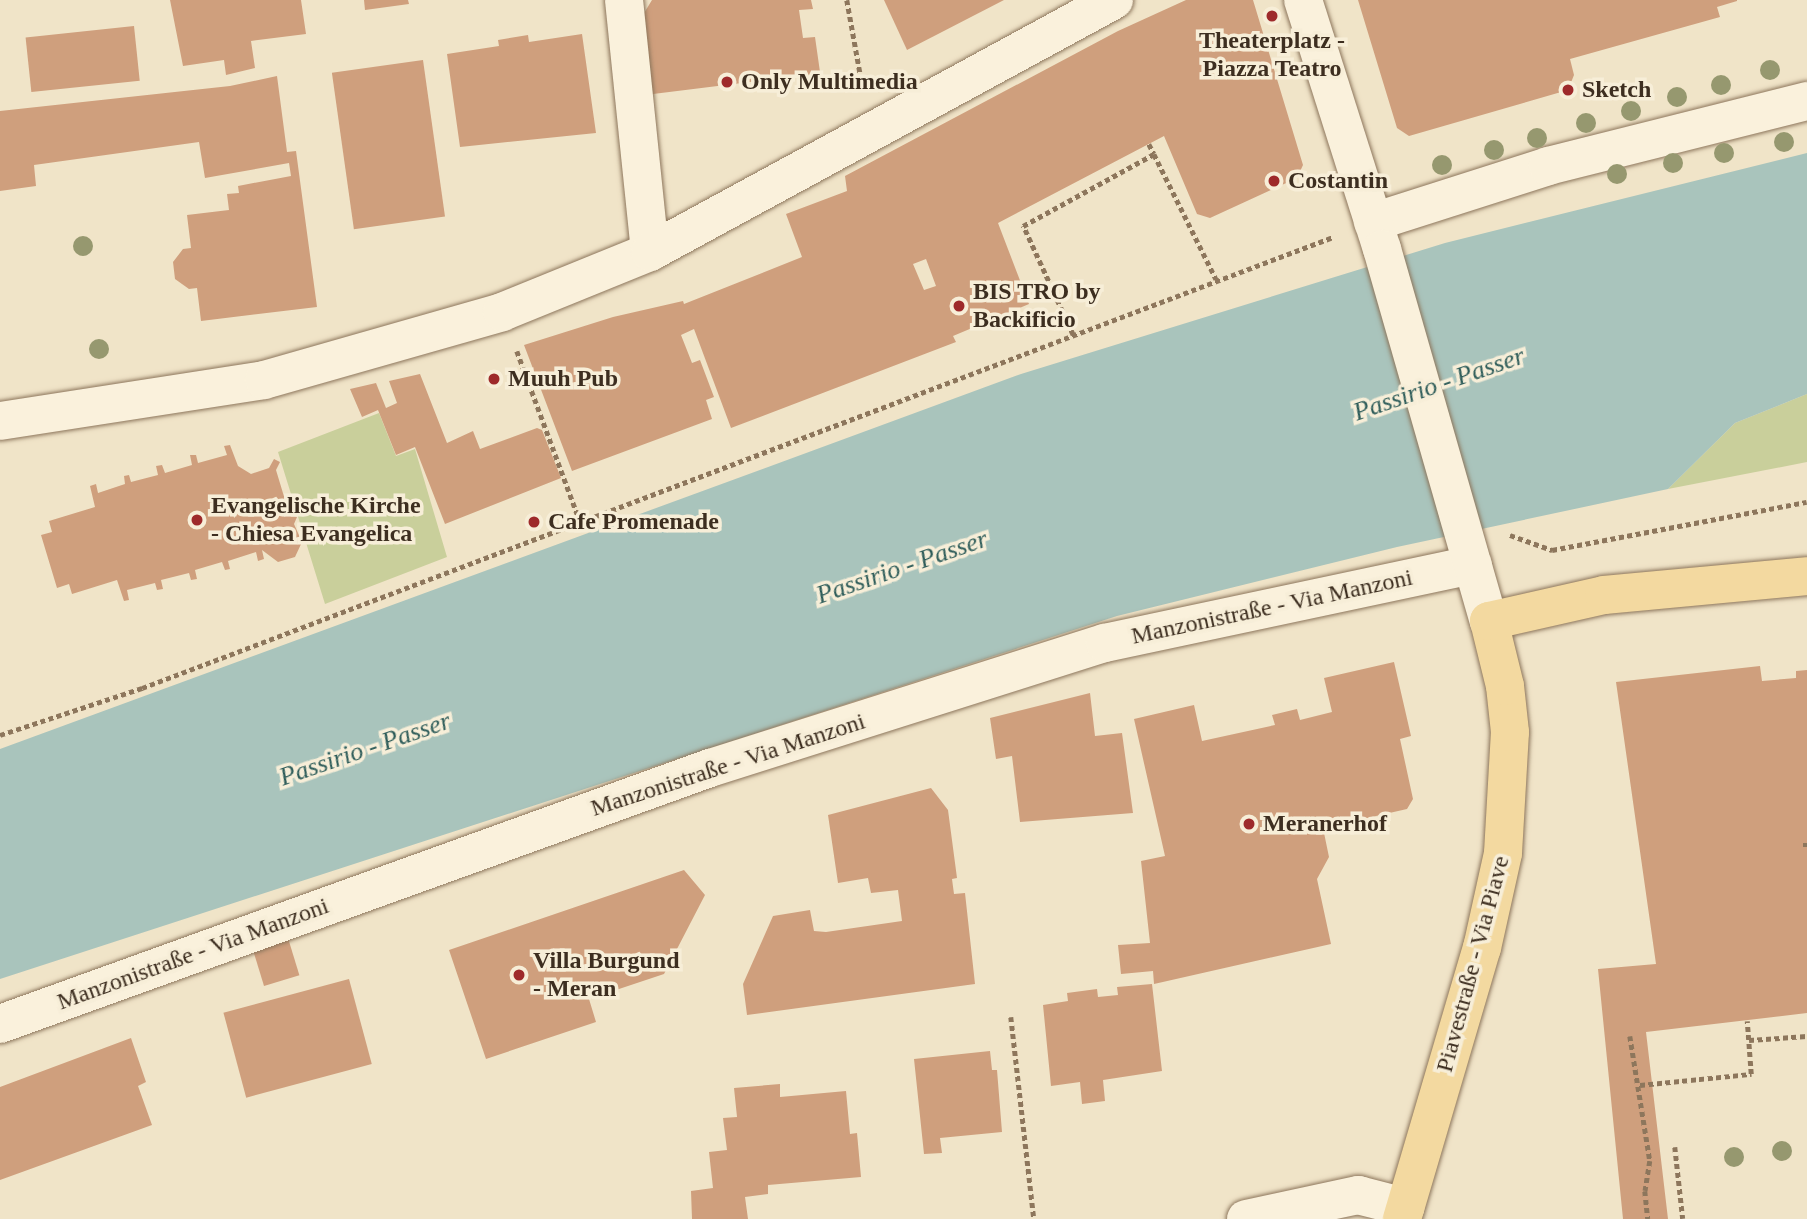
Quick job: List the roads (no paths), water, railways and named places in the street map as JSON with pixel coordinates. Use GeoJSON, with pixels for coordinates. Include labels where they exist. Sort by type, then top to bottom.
{"type":"FeatureCollection","features":[{"type":"Feature","properties":{"kind":"main road"},"geometry":{"type":"LineString","coordinates":[[1489,621],[1594,596],[1807,576]]}},
{"type":"Feature","properties":{"kind":"main road","name":"Piavestraße - Via Piave"},"geometry":{"type":"LineString","coordinates":[[1404,1213],[1482,948],[1503,853],[1510,732],[1505,686],[1489,621]]}},
{"type":"Feature","properties":{"kind":"street"},"geometry":{"type":"LineString","coordinates":[[624,0],[650,252]]}},
{"type":"Feature","properties":{"kind":"street"},"geometry":{"type":"LineString","coordinates":[[0,421],[264,380],[502,312],[650,252],[870,129],[1114,0]]}},
{"type":"Feature","properties":{"kind":"street"},"geometry":{"type":"LineString","coordinates":[[1303,0],[1377,236],[1489,621]]}},
{"type":"Feature","properties":{"kind":"street"},"geometry":{"type":"LineString","coordinates":[[1377,236],[1548,166],[1807,101]]}},
{"type":"Feature","properties":{"kind":"street","name":"Manzonistraße - Via Manzoni"},"geometry":{"type":"LineString","coordinates":[[0,1024],[710,768],[1105,643],[1468,554]]}},
{"type":"Feature","properties":{"kind":"street"},"geometry":{"type":"LineString","coordinates":[[1246,1219],[1358,1195],[1404,1213]]}},
{"type":"Feature","properties":{"kind":"water","name":"Passirio - Passer"},"geometry":{"type":"Polygon","coordinates":[[[1807,153],[1807,394],[1735,423],[1668,489],[1397,547],[1117,616],[0,979],[0,749],[1021,374],[1445,243],[1807,153]]]}},
{"type":"Feature","properties":{"kind":"place","name":"Theaterplatz - Piazza Teatro"},"geometry":{"type":"Point","coordinates":[1272,16]}},
{"type":"Feature","properties":{"kind":"place","name":"Only Multimedia"},"geometry":{"type":"Point","coordinates":[727,82]}},
{"type":"Feature","properties":{"kind":"place","name":"Sketch"},"geometry":{"type":"Point","coordinates":[1568,90]}},
{"type":"Feature","properties":{"kind":"place","name":"Costantin"},"geometry":{"type":"Point","coordinates":[1274,181]}},
{"type":"Feature","properties":{"kind":"place","name":"BIS TRO by Backificio"},"geometry":{"type":"Point","coordinates":[959,306]}},
{"type":"Feature","properties":{"kind":"place","name":"Muuh Pub"},"geometry":{"type":"Point","coordinates":[494,379]}},
{"type":"Feature","properties":{"kind":"place","name":"Evangelische Kirche - Chiesa Evangelica"},"geometry":{"type":"Point","coordinates":[197,520]}},
{"type":"Feature","properties":{"kind":"place","name":"Cafe Promenade"},"geometry":{"type":"Point","coordinates":[534,522]}},
{"type":"Feature","properties":{"kind":"place","name":"Meranerhof"},"geometry":{"type":"Point","coordinates":[1249,824]}},
{"type":"Feature","properties":{"kind":"place","name":"Villa Burgund - Meran"},"geometry":{"type":"Point","coordinates":[519,975]}}]}
